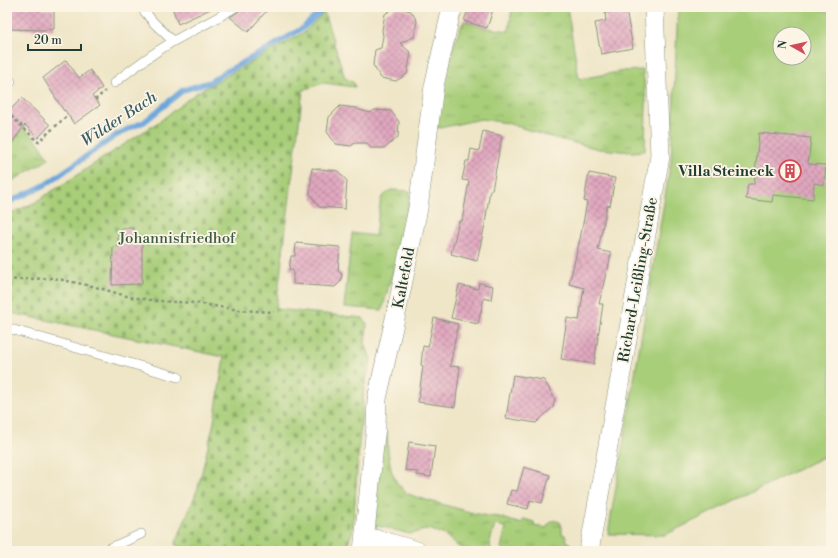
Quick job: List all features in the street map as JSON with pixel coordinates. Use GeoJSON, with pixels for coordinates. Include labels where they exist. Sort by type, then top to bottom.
{"type":"FeatureCollection","features":[{"type":"Feature","properties":{"kind":"street","name":"Kaltefeld"},"geometry":{"type":"LineString","coordinates":[[364,544],[378,399],[418,208],[434,86],[453,7]]}},
{"type":"Feature","properties":{"kind":"street","name":"Richard-Leißling-Straße"},"geometry":{"type":"LineString","coordinates":[[589,551],[660,156],[654,7]]}},
{"type":"Feature","properties":{"kind":"street"},"geometry":{"type":"LineString","coordinates":[[364,544],[379,540],[417,551]]}},
{"type":"Feature","properties":{"kind":"lane"},"geometry":{"type":"LineString","coordinates":[[141,7],[154,23],[173,41]]}},
{"type":"Feature","properties":{"kind":"lane"},"geometry":{"type":"LineString","coordinates":[[114,83],[136,65],[173,41],[235,7]]}},
{"type":"Feature","properties":{"kind":"lane"},"geometry":{"type":"LineString","coordinates":[[7,328],[178,377]]}},
{"type":"Feature","properties":{"kind":"lane"},"geometry":{"type":"LineString","coordinates":[[104,551],[141,534]]}},
{"type":"Feature","properties":{"kind":"path"},"geometry":{"type":"LineString","coordinates":[[7,112],[38,142],[68,115]]}},
{"type":"Feature","properties":{"kind":"path"},"geometry":{"type":"LineString","coordinates":[[7,280],[53,278],[92,286],[130,297],[158,301],[196,303],[239,310],[274,312]]}},
{"type":"Feature","properties":{"kind":"green space"},"geometry":{"type":"Polygon","coordinates":[[[512,7],[567,7],[579,79],[624,71],[643,70],[646,102],[645,151],[632,152],[599,149],[543,135],[507,123],[481,119],[440,128],[434,126],[442,79],[457,36],[464,21],[487,28],[509,31],[512,7]]]}},
{"type":"Feature","properties":{"kind":"green space"},"geometry":{"type":"Polygon","coordinates":[[[678,7],[813,7],[831,13],[831,453],[665,535],[608,534],[671,161],[678,7]]]}},
{"type":"Feature","properties":{"kind":"green space","name":"Johannisfriedhof"},"geometry":{"type":"Polygon","coordinates":[[[324,12],[345,78],[354,83],[355,87],[324,83],[303,90],[276,309],[363,318],[367,324],[365,343],[371,360],[364,388],[353,529],[346,551],[196,551],[175,545],[198,488],[214,422],[224,357],[7,312],[7,215],[34,203],[160,121],[196,93],[305,32],[324,12]]]}},
{"type":"Feature","properties":{"kind":"green space"},"geometry":{"type":"Polygon","coordinates":[[[7,112],[38,142],[49,159],[7,184],[7,151],[21,130],[7,118],[7,112]]]}},
{"type":"Feature","properties":{"kind":"green space"},"geometry":{"type":"Polygon","coordinates":[[[391,190],[410,191],[405,226],[382,310],[344,307],[352,233],[375,236],[381,198],[391,190]]]}},
{"type":"Feature","properties":{"kind":"green space"},"geometry":{"type":"Polygon","coordinates":[[[387,433],[391,470],[397,483],[406,493],[481,515],[499,517],[522,524],[524,519],[534,522],[534,526],[546,528],[552,521],[560,522],[562,534],[565,535],[569,543],[579,547],[578,551],[505,551],[501,548],[506,527],[495,525],[490,541],[491,551],[479,551],[460,548],[445,535],[429,529],[410,534],[375,525],[381,434],[387,433]]]}},
{"type":"Feature","properties":{"kind":"building"},"geometry":{"type":"Polygon","coordinates":[[[7,7],[43,7],[43,9],[54,9],[54,29],[7,29],[7,7]]]}},
{"type":"Feature","properties":{"kind":"building"},"geometry":{"type":"Polygon","coordinates":[[[172,7],[215,7],[178,24],[172,7]]]}},
{"type":"Feature","properties":{"kind":"building"},"geometry":{"type":"Polygon","coordinates":[[[241,7],[270,7],[248,32],[230,17],[238,12],[241,7]]]}},
{"type":"Feature","properties":{"kind":"building"},"geometry":{"type":"Polygon","coordinates":[[[396,7],[411,11],[417,21],[414,37],[400,43],[411,53],[407,74],[396,81],[381,78],[373,65],[375,50],[381,48],[385,14],[396,7]]]}},
{"type":"Feature","properties":{"kind":"building"},"geometry":{"type":"Polygon","coordinates":[[[469,7],[494,7],[487,28],[464,21],[469,7]]]}},
{"type":"Feature","properties":{"kind":"building"},"geometry":{"type":"Polygon","coordinates":[[[626,9],[633,48],[601,54],[595,23],[606,21],[605,13],[626,9]]]}},
{"type":"Feature","properties":{"kind":"building"},"geometry":{"type":"Polygon","coordinates":[[[66,60],[79,78],[90,70],[102,88],[92,96],[100,105],[74,124],[43,78],[66,60]]]}},
{"type":"Feature","properties":{"kind":"building"},"geometry":{"type":"Polygon","coordinates":[[[22,98],[50,125],[38,138],[25,125],[7,150],[7,113],[22,98]]]}},
{"type":"Feature","properties":{"kind":"building"},"geometry":{"type":"Polygon","coordinates":[[[340,106],[356,108],[371,113],[374,110],[391,111],[399,122],[398,137],[385,148],[371,148],[367,143],[355,143],[351,146],[336,144],[327,132],[329,117],[340,106]]]}},
{"type":"Feature","properties":{"kind":"building"},"geometry":{"type":"Polygon","coordinates":[[[483,131],[502,136],[477,261],[451,254],[459,221],[462,221],[469,181],[462,180],[466,161],[469,161],[471,149],[479,151],[483,131]]]}},
{"type":"Feature","properties":{"kind":"building","name":"Villa Steineck"},"geometry":{"type":"Polygon","coordinates":[[[759,133],[811,138],[808,164],[826,165],[824,185],[814,183],[813,199],[773,195],[772,202],[746,199],[748,184],[754,184],[759,133]]]}},
{"type":"Feature","properties":{"kind":"building"},"geometry":{"type":"Polygon","coordinates":[[[312,168],[338,171],[347,181],[345,209],[319,207],[310,194],[312,168]]]}},
{"type":"Feature","properties":{"kind":"building"},"geometry":{"type":"Polygon","coordinates":[[[589,173],[615,178],[610,206],[607,205],[598,250],[611,253],[599,304],[603,304],[594,364],[561,359],[567,318],[579,320],[584,288],[569,284],[587,202],[584,201],[589,173]]]}},
{"type":"Feature","properties":{"kind":"building"},"geometry":{"type":"Polygon","coordinates":[[[123,228],[132,228],[136,233],[136,243],[142,243],[142,284],[112,285],[113,247],[118,246],[118,236],[123,228]]]}},
{"type":"Feature","properties":{"kind":"building"},"geometry":{"type":"Polygon","coordinates":[[[296,243],[340,247],[338,271],[342,274],[341,281],[335,287],[293,284],[293,270],[289,270],[291,256],[295,256],[296,243]]]}},
{"type":"Feature","properties":{"kind":"building"},"geometry":{"type":"Polygon","coordinates":[[[479,283],[493,286],[491,300],[484,298],[478,324],[451,318],[459,285],[478,289],[479,283]]]}},
{"type":"Feature","properties":{"kind":"building"},"geometry":{"type":"Polygon","coordinates":[[[434,318],[458,324],[450,366],[460,367],[455,407],[418,402],[423,366],[421,365],[423,346],[428,347],[434,318]]]}},
{"type":"Feature","properties":{"kind":"building"},"geometry":{"type":"Polygon","coordinates":[[[513,375],[544,380],[555,399],[553,407],[536,423],[506,418],[513,375]]]}},
{"type":"Feature","properties":{"kind":"building"},"geometry":{"type":"Polygon","coordinates":[[[409,442],[435,446],[431,477],[417,475],[417,472],[405,470],[409,442]]]}},
{"type":"Feature","properties":{"kind":"building"},"geometry":{"type":"Polygon","coordinates":[[[524,467],[550,475],[542,503],[530,500],[528,509],[507,504],[511,490],[517,491],[524,467]]]}},
{"type":"Feature","properties":{"kind":"waterway","name":"Wilder Bach"},"geometry":{"type":"LineString","coordinates":[[7,203],[45,185],[115,136],[144,122],[183,90],[210,82],[303,28],[325,7]]}},
{"type":"Feature","properties":{"kind":"place","name":"Villa Steineck"},"geometry":{"type":"Point","coordinates":[790,171]}}]}
